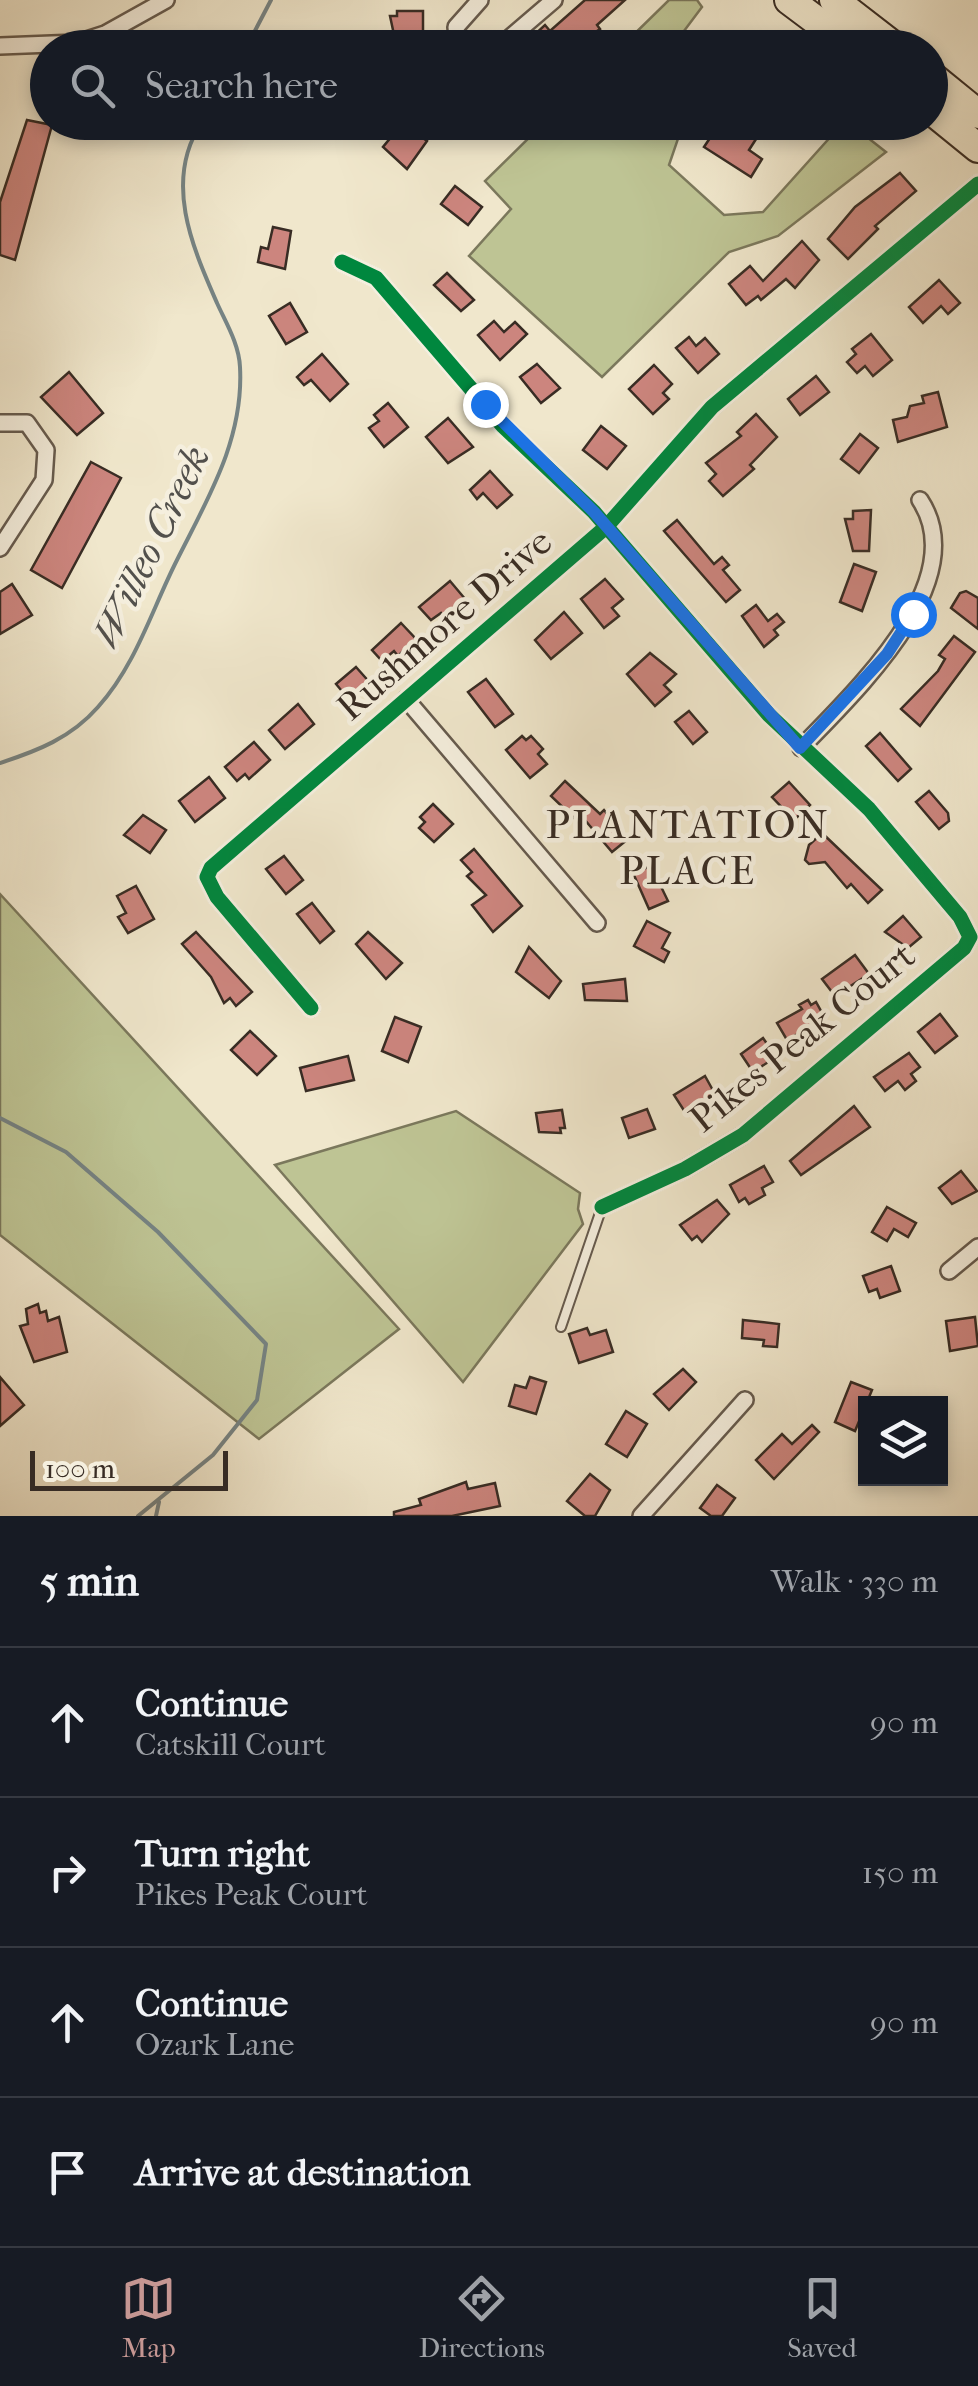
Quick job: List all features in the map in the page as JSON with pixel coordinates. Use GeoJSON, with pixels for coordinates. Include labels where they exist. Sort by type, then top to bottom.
{"type":"FeatureCollection","features":[{"type":"Feature","properties":{"kind":"highway"},"geometry":{"type":"LineString","coordinates":[[788,0],[829,30]]}},
{"type":"Feature","properties":{"kind":"highway"},"geometry":{"type":"LineString","coordinates":[[834,0],[873,30]]}},
{"type":"Feature","properties":{"kind":"highway"},"geometry":{"type":"LineString","coordinates":[[948,90],[978,114]]}},
{"type":"Feature","properties":{"kind":"highway"},"geometry":{"type":"LineString","coordinates":[[948,124],[978,148]]}},
{"type":"Feature","properties":{"kind":"street"},"geometry":{"type":"LineString","coordinates":[[112,30],[166,0]]}},
{"type":"Feature","properties":{"kind":"street"},"geometry":{"type":"LineString","coordinates":[[456,30],[480,0]]}},
{"type":"Feature","properties":{"kind":"street"},"geometry":{"type":"LineString","coordinates":[[519,30],[554,0]]}},
{"type":"Feature","properties":{"kind":"street"},"geometry":{"type":"LineString","coordinates":[[0,46],[30,45]]}},
{"type":"Feature","properties":{"kind":"street","name":"Rushmore Drive"},"geometry":{"type":"LineString","coordinates":[[311,1008],[217,897],[207,877],[218,860],[606,527],[712,407],[978,184]]}},
{"type":"Feature","properties":{"kind":"street","name":"Pikes Peak Court"},"geometry":{"type":"LineString","coordinates":[[342,262],[376,278],[504,426],[606,527],[800,748],[870,809],[960,917],[970,937],[964,948],[743,1134],[684,1169],[602,1207]]}},
{"type":"Feature","properties":{"kind":"street"},"geometry":{"type":"LineString","coordinates":[[0,423],[28,423],[46,450],[44,480],[0,548]]}},
{"type":"Feature","properties":{"kind":"street"},"geometry":{"type":"LineString","coordinates":[[800,748],[887,654],[913,614],[929,566],[934,530],[920,500]]}},
{"type":"Feature","properties":{"kind":"street"},"geometry":{"type":"LineString","coordinates":[[406,700],[597,923]]}},
{"type":"Feature","properties":{"kind":"street"},"geometry":{"type":"LineString","coordinates":[[949,1271],[978,1247]]}},
{"type":"Feature","properties":{"kind":"street"},"geometry":{"type":"LineString","coordinates":[[640,1516],[745,1400]]}},
{"type":"Feature","properties":{"kind":"lane"},"geometry":{"type":"LineString","coordinates":[[561,1327],[602,1207]]}},
{"type":"Feature","properties":{"kind":"green space"},"geometry":{"type":"Polygon","coordinates":[[[669,0],[697,0],[702,7],[685,30],[638,30],[669,0]]]}},
{"type":"Feature","properties":{"kind":"green space"},"geometry":{"type":"Polygon","coordinates":[[[527,140],[678,140],[669,165],[724,215],[763,212],[828,140],[871,140],[886,152],[778,236],[729,252],[602,377],[469,256],[511,209],[485,181],[527,140]]]}},
{"type":"Feature","properties":{"kind":"green space"},"geometry":{"type":"Polygon","coordinates":[[[0,894],[399,1329],[259,1439],[0,1235],[0,894]]]}},
{"type":"Feature","properties":{"kind":"green space"},"geometry":{"type":"Polygon","coordinates":[[[456,1111],[580,1193],[578,1209],[583,1224],[463,1382],[275,1165],[456,1111]]]}},
{"type":"Feature","properties":{"kind":"building"},"geometry":{"type":"Polygon","coordinates":[[[585,0],[625,0],[597,25],[599,30],[551,30],[585,0]]]}},
{"type":"Feature","properties":{"kind":"building"},"geometry":{"type":"Polygon","coordinates":[[[397,11],[423,11],[423,30],[393,30],[390,16],[397,16],[397,11]]]}},
{"type":"Feature","properties":{"kind":"building"},"geometry":{"type":"Polygon","coordinates":[[[27,120],[30,121],[30,140],[48,140],[15,260],[0,255],[0,202],[27,120]]]}},
{"type":"Feature","properties":{"kind":"building"},"geometry":{"type":"Polygon","coordinates":[[[389,140],[427,141],[407,169],[383,147],[389,140]]]}},
{"type":"Feature","properties":{"kind":"building"},"geometry":{"type":"Polygon","coordinates":[[[709,140],[755,140],[749,150],[762,159],[751,177],[704,147],[709,140]]]}},
{"type":"Feature","properties":{"kind":"building"},"geometry":{"type":"Polygon","coordinates":[[[900,173],[916,191],[875,226],[878,229],[848,259],[828,239],[855,207],[900,173]]]}},
{"type":"Feature","properties":{"kind":"building"},"geometry":{"type":"Polygon","coordinates":[[[455,186],[482,207],[468,225],[441,204],[455,186]]]}},
{"type":"Feature","properties":{"kind":"building"},"geometry":{"type":"Polygon","coordinates":[[[273,227],[291,231],[285,269],[258,262],[261,247],[268,249],[273,227]]]}},
{"type":"Feature","properties":{"kind":"building"},"geometry":{"type":"Polygon","coordinates":[[[802,241],[819,260],[795,288],[786,279],[761,300],[758,296],[746,305],[729,284],[750,266],[763,281],[802,241]]]}},
{"type":"Feature","properties":{"kind":"building"},"geometry":{"type":"Polygon","coordinates":[[[447,273],[474,300],[461,311],[434,285],[447,273]]]}},
{"type":"Feature","properties":{"kind":"building"},"geometry":{"type":"Polygon","coordinates":[[[939,280],[960,303],[948,314],[941,306],[923,323],[909,307],[939,280]]]}},
{"type":"Feature","properties":{"kind":"building"},"geometry":{"type":"Polygon","coordinates":[[[290,303],[307,332],[286,344],[269,316],[290,303]]]}},
{"type":"Feature","properties":{"kind":"building"},"geometry":{"type":"Polygon","coordinates":[[[494,321],[504,332],[515,322],[527,334],[500,360],[478,335],[494,321]]]}},
{"type":"Feature","properties":{"kind":"building"},"geometry":{"type":"Polygon","coordinates":[[[871,334],[892,360],[873,376],[865,366],[857,373],[847,362],[856,354],[852,349],[871,334]]]}},
{"type":"Feature","properties":{"kind":"building"},"geometry":{"type":"Polygon","coordinates":[[[689,337],[696,346],[705,338],[719,354],[698,373],[676,348],[689,337]]]}},
{"type":"Feature","properties":{"kind":"building"},"geometry":{"type":"Polygon","coordinates":[[[322,354],[348,384],[330,401],[311,380],[304,385],[297,377],[322,354]]]}},
{"type":"Feature","properties":{"kind":"building"},"geometry":{"type":"Polygon","coordinates":[[[537,364],[560,388],[541,403],[520,377],[537,364]]]}},
{"type":"Feature","properties":{"kind":"building"},"geometry":{"type":"Polygon","coordinates":[[[654,365],[672,384],[663,393],[669,399],[653,414],[629,389],[654,365]]]}},
{"type":"Feature","properties":{"kind":"building"},"geometry":{"type":"Polygon","coordinates":[[[69,372],[103,413],[77,435],[41,397],[69,372]]]}},
{"type":"Feature","properties":{"kind":"building"},"geometry":{"type":"Polygon","coordinates":[[[816,376],[829,392],[800,415],[788,399],[816,376]]]}},
{"type":"Feature","properties":{"kind":"building"},"geometry":{"type":"Polygon","coordinates":[[[938,392],[947,427],[898,442],[893,420],[907,417],[910,406],[924,403],[922,396],[938,392]]]}},
{"type":"Feature","properties":{"kind":"building"},"geometry":{"type":"Polygon","coordinates":[[[388,403],[408,427],[384,447],[369,428],[379,421],[374,415],[388,403]]]}},
{"type":"Feature","properties":{"kind":"building"},"geometry":{"type":"Polygon","coordinates":[[[756,414],[777,437],[750,465],[754,469],[723,496],[709,481],[716,474],[706,463],[741,436],[737,432],[756,414]]]}},
{"type":"Feature","properties":{"kind":"building"},"geometry":{"type":"Polygon","coordinates":[[[448,418],[473,447],[448,463],[426,437],[448,418]]]}},
{"type":"Feature","properties":{"kind":"building"},"geometry":{"type":"Polygon","coordinates":[[[601,426],[626,446],[607,469],[583,450],[601,426]]]}},
{"type":"Feature","properties":{"kind":"building"},"geometry":{"type":"Polygon","coordinates":[[[860,434],[878,448],[859,473],[841,459],[860,434]]]}},
{"type":"Feature","properties":{"kind":"building"},"geometry":{"type":"Polygon","coordinates":[[[91,462],[121,478],[62,588],[31,570],[91,462]]]}},
{"type":"Feature","properties":{"kind":"building"},"geometry":{"type":"Polygon","coordinates":[[[490,471],[512,495],[497,508],[483,493],[477,499],[470,490],[490,471]]]}},
{"type":"Feature","properties":{"kind":"building"},"geometry":{"type":"Polygon","coordinates":[[[871,510],[869,551],[853,551],[845,519],[853,519],[853,511],[871,510]]]}},
{"type":"Feature","properties":{"kind":"building"},"geometry":{"type":"Polygon","coordinates":[[[677,520],[714,564],[722,557],[729,565],[723,570],[740,590],[726,602],[664,531],[677,520]]]}},
{"type":"Feature","properties":{"kind":"building"},"geometry":{"type":"Polygon","coordinates":[[[854,564],[876,572],[862,611],[840,602],[854,564]]]}},
{"type":"Feature","properties":{"kind":"building"},"geometry":{"type":"Polygon","coordinates":[[[605,579],[623,599],[612,608],[619,616],[604,628],[581,599],[605,579]]]}},
{"type":"Feature","properties":{"kind":"building"},"geometry":{"type":"Polygon","coordinates":[[[450,581],[466,600],[445,618],[441,613],[431,620],[419,607],[450,581]]]}},
{"type":"Feature","properties":{"kind":"building"},"geometry":{"type":"Polygon","coordinates":[[[12,584],[32,615],[0,634],[0,592],[12,584]]]}},
{"type":"Feature","properties":{"kind":"building"},"geometry":{"type":"Polygon","coordinates":[[[966,591],[978,598],[978,629],[951,608],[960,593],[966,591]]]}},
{"type":"Feature","properties":{"kind":"building"},"geometry":{"type":"Polygon","coordinates":[[[756,605],[768,621],[777,614],[784,622],[774,630],[778,635],[764,647],[742,616],[756,605]]]}},
{"type":"Feature","properties":{"kind":"building"},"geometry":{"type":"Polygon","coordinates":[[[564,612],[582,633],[551,659],[535,640],[564,612]]]}},
{"type":"Feature","properties":{"kind":"building"},"geometry":{"type":"Polygon","coordinates":[[[401,623],[416,639],[398,656],[394,651],[382,661],[372,650],[401,623]]]}},
{"type":"Feature","properties":{"kind":"building"},"geometry":{"type":"Polygon","coordinates":[[[954,636],[975,652],[920,726],[901,709],[938,671],[945,659],[939,655],[954,636]]]}},
{"type":"Feature","properties":{"kind":"building"},"geometry":{"type":"Polygon","coordinates":[[[650,653],[676,674],[664,685],[671,692],[655,706],[627,674],[650,653]]]}},
{"type":"Feature","properties":{"kind":"building"},"geometry":{"type":"Polygon","coordinates":[[[356,667],[372,685],[351,702],[336,684],[356,667]]]}},
{"type":"Feature","properties":{"kind":"building"},"geometry":{"type":"Polygon","coordinates":[[[486,679],[513,714],[495,727],[468,692],[486,679]]]}},
{"type":"Feature","properties":{"kind":"building"},"geometry":{"type":"Polygon","coordinates":[[[298,704],[314,724],[285,749],[269,730],[298,704]]]}},
{"type":"Feature","properties":{"kind":"building"},"geometry":{"type":"Polygon","coordinates":[[[689,711],[707,732],[693,744],[675,722],[689,711]]]}},
{"type":"Feature","properties":{"kind":"building"},"geometry":{"type":"Polygon","coordinates":[[[880,733],[911,769],[898,781],[866,746],[880,733]]]}},
{"type":"Feature","properties":{"kind":"building"},"geometry":{"type":"Polygon","coordinates":[[[522,736],[526,740],[531,736],[543,749],[538,754],[547,764],[530,778],[506,750],[522,736]]]}},
{"type":"Feature","properties":{"kind":"building"},"geometry":{"type":"Polygon","coordinates":[[[254,742],[270,760],[249,779],[245,774],[237,781],[225,767],[254,742]]]}},
{"type":"Feature","properties":{"kind":"building"},"geometry":{"type":"Polygon","coordinates":[[[209,777],[225,798],[195,822],[179,801],[209,777]]]}},
{"type":"Feature","properties":{"kind":"building"},"geometry":{"type":"Polygon","coordinates":[[[565,781],[600,814],[604,810],[628,839],[612,852],[579,813],[574,818],[551,796],[565,781]]]}},
{"type":"Feature","properties":{"kind":"building"},"geometry":{"type":"Polygon","coordinates":[[[789,782],[810,805],[794,820],[772,797],[789,782]]]}},
{"type":"Feature","properties":{"kind":"building"},"geometry":{"type":"Polygon","coordinates":[[[929,791],[948,813],[949,821],[939,829],[916,802],[929,791]]]}},
{"type":"Feature","properties":{"kind":"building"},"geometry":{"type":"Polygon","coordinates":[[[433,804],[453,824],[434,842],[419,828],[425,822],[420,817],[433,804]]]}},
{"type":"Feature","properties":{"kind":"building"},"geometry":{"type":"Polygon","coordinates":[[[143,815],[166,830],[150,853],[124,835],[143,815]]]}},
{"type":"Feature","properties":{"kind":"building"},"geometry":{"type":"Polygon","coordinates":[[[822,833],[882,890],[868,903],[851,884],[847,888],[825,862],[809,864],[805,860],[809,845],[822,833]]]}},
{"type":"Feature","properties":{"kind":"building"},"geometry":{"type":"Polygon","coordinates":[[[474,849],[522,906],[493,932],[472,905],[486,895],[467,876],[472,872],[461,860],[474,849]]]}},
{"type":"Feature","properties":{"kind":"building"},"geometry":{"type":"Polygon","coordinates":[[[284,856],[303,880],[286,894],[266,869],[284,856]]]}},
{"type":"Feature","properties":{"kind":"building"},"geometry":{"type":"Polygon","coordinates":[[[651,866],[668,901],[649,909],[633,873],[651,866]]]}},
{"type":"Feature","properties":{"kind":"building"},"geometry":{"type":"Polygon","coordinates":[[[136,886],[154,919],[128,933],[118,917],[126,913],[117,896],[136,886]]]}},
{"type":"Feature","properties":{"kind":"building"},"geometry":{"type":"Polygon","coordinates":[[[312,903],[334,931],[320,943],[297,914],[312,903]]]}},
{"type":"Feature","properties":{"kind":"building"},"geometry":{"type":"Polygon","coordinates":[[[903,916],[921,937],[908,948],[885,932],[903,916]]]}},
{"type":"Feature","properties":{"kind":"building"},"geometry":{"type":"Polygon","coordinates":[[[647,921],[670,933],[662,948],[669,952],[664,962],[634,946],[647,921]]]}},
{"type":"Feature","properties":{"kind":"building"},"geometry":{"type":"Polygon","coordinates":[[[196,932],[252,992],[236,1006],[230,998],[224,1003],[211,977],[182,944],[196,932]]]}},
{"type":"Feature","properties":{"kind":"building"},"geometry":{"type":"Polygon","coordinates":[[[368,932],[402,963],[386,979],[356,944],[368,932]]]}},
{"type":"Feature","properties":{"kind":"building"},"geometry":{"type":"Polygon","coordinates":[[[529,947],[561,981],[549,998],[516,972],[529,947]]]}},
{"type":"Feature","properties":{"kind":"building"},"geometry":{"type":"Polygon","coordinates":[[[855,955],[869,974],[835,996],[822,979],[855,955]]]}},
{"type":"Feature","properties":{"kind":"building"},"geometry":{"type":"Polygon","coordinates":[[[625,979],[627,1001],[585,1000],[583,984],[625,979]]]}},
{"type":"Feature","properties":{"kind":"building"},"geometry":{"type":"Polygon","coordinates":[[[808,1000],[811,1005],[816,1002],[825,1018],[820,1021],[824,1029],[816,1033],[812,1026],[787,1040],[777,1023],[802,1009],[799,1005],[808,1000]]]}},
{"type":"Feature","properties":{"kind":"building"},"geometry":{"type":"Polygon","coordinates":[[[940,1014],[957,1036],[935,1053],[918,1032],[940,1014]]]}},
{"type":"Feature","properties":{"kind":"building"},"geometry":{"type":"Polygon","coordinates":[[[395,1017],[421,1027],[408,1062],[382,1051],[395,1017]]]}},
{"type":"Feature","properties":{"kind":"building"},"geometry":{"type":"Polygon","coordinates":[[[250,1031],[276,1056],[257,1075],[231,1050],[250,1031]]]}},
{"type":"Feature","properties":{"kind":"building"},"geometry":{"type":"Polygon","coordinates":[[[763,1038],[776,1057],[753,1072],[741,1054],[763,1038]]]}},
{"type":"Feature","properties":{"kind":"building"},"geometry":{"type":"Polygon","coordinates":[[[909,1053],[920,1067],[911,1074],[916,1081],[905,1090],[898,1081],[885,1091],[874,1077],[909,1053]]]}},
{"type":"Feature","properties":{"kind":"building"},"geometry":{"type":"Polygon","coordinates":[[[348,1056],[354,1080],[306,1091],[300,1068],[348,1056]]]}},
{"type":"Feature","properties":{"kind":"building"},"geometry":{"type":"Polygon","coordinates":[[[705,1076],[715,1094],[685,1112],[674,1095],[705,1076]]]}},
{"type":"Feature","properties":{"kind":"building"},"geometry":{"type":"Polygon","coordinates":[[[854,1106],[870,1127],[801,1175],[790,1161],[854,1106]]]}},
{"type":"Feature","properties":{"kind":"building"},"geometry":{"type":"Polygon","coordinates":[[[647,1109],[655,1129],[629,1138],[622,1118],[647,1109]]]}},
{"type":"Feature","properties":{"kind":"building"},"geometry":{"type":"Polygon","coordinates":[[[562,1110],[565,1128],[560,1128],[561,1133],[539,1132],[536,1113],[562,1110]]]}},
{"type":"Feature","properties":{"kind":"building"},"geometry":{"type":"Polygon","coordinates":[[[764,1166],[773,1182],[762,1188],[765,1195],[749,1204],[745,1198],[739,1202],[730,1185],[764,1166]]]}},
{"type":"Feature","properties":{"kind":"building"},"geometry":{"type":"Polygon","coordinates":[[[961,1171],[977,1191],[952,1204],[939,1188],[961,1171]]]}},
{"type":"Feature","properties":{"kind":"building"},"geometry":{"type":"Polygon","coordinates":[[[717,1200],[729,1214],[702,1242],[697,1236],[692,1240],[680,1225],[717,1200]]]}},
{"type":"Feature","properties":{"kind":"building"},"geometry":{"type":"Polygon","coordinates":[[[887,1207],[916,1223],[908,1237],[894,1229],[887,1241],[872,1232],[887,1207]]]}},
{"type":"Feature","properties":{"kind":"building"},"geometry":{"type":"Polygon","coordinates":[[[891,1266],[900,1291],[880,1298],[877,1289],[869,1292],[863,1276],[891,1266]]]}},
{"type":"Feature","properties":{"kind":"building"},"geometry":{"type":"Polygon","coordinates":[[[38,1304],[40,1313],[46,1311],[48,1321],[59,1317],[67,1352],[34,1362],[20,1326],[28,1324],[26,1309],[38,1304]]]}},
{"type":"Feature","properties":{"kind":"building"},"geometry":{"type":"Polygon","coordinates":[[[975,1317],[978,1346],[950,1351],[946,1321],[975,1317]]]}},
{"type":"Feature","properties":{"kind":"building"},"geometry":{"type":"Polygon","coordinates":[[[743,1320],[779,1324],[777,1347],[763,1346],[764,1340],[742,1338],[743,1320]]]}},
{"type":"Feature","properties":{"kind":"building"},"geometry":{"type":"Polygon","coordinates":[[[587,1328],[590,1335],[606,1330],[613,1352],[579,1363],[569,1334],[587,1328]]]}},
{"type":"Feature","properties":{"kind":"building"},"geometry":{"type":"Polygon","coordinates":[[[683,1369],[696,1382],[669,1410],[654,1394],[683,1369]]]}},
{"type":"Feature","properties":{"kind":"building"},"geometry":{"type":"Polygon","coordinates":[[[0,1377],[24,1405],[0,1426],[0,1377]]]}},
{"type":"Feature","properties":{"kind":"building"},"geometry":{"type":"Polygon","coordinates":[[[530,1377],[546,1382],[536,1414],[509,1406],[515,1385],[526,1388],[530,1377]]]}},
{"type":"Feature","properties":{"kind":"building"},"geometry":{"type":"Polygon","coordinates":[[[851,1382],[872,1390],[870,1396],[858,1396],[855,1431],[835,1422],[851,1382]]]}},
{"type":"Feature","properties":{"kind":"building"},"geometry":{"type":"Polygon","coordinates":[[[626,1411],[647,1424],[627,1457],[606,1444],[626,1411]]]}},
{"type":"Feature","properties":{"kind":"building"},"geometry":{"type":"Polygon","coordinates":[[[812,1425],[819,1432],[774,1479],[756,1460],[782,1434],[792,1444],[812,1425]]]}},
{"type":"Feature","properties":{"kind":"building"},"geometry":{"type":"Polygon","coordinates":[[[590,1474],[610,1490],[595,1516],[585,1516],[567,1501],[590,1474]]]}},
{"type":"Feature","properties":{"kind":"building"},"geometry":{"type":"Polygon","coordinates":[[[466,1482],[468,1489],[495,1483],[500,1506],[452,1516],[394,1516],[394,1512],[421,1505],[419,1499],[466,1482]]]}},
{"type":"Feature","properties":{"kind":"building"},"geometry":{"type":"Polygon","coordinates":[[[717,1485],[735,1498],[722,1516],[711,1516],[700,1508],[717,1485]]]}},
{"type":"Feature","properties":{"kind":"waterway","name":"Willeo Creek"},"geometry":{"type":"LineString","coordinates":[[255,30],[271,0]]}},
{"type":"Feature","properties":{"kind":"waterway","name":"Willeo Creek"},"geometry":{"type":"LineString","coordinates":[[0,763],[65,735],[88,718],[111,691],[212,491],[230,443],[240,393],[239,358],[185,213],[184,167],[192,140]]}},
{"type":"Feature","properties":{"kind":"waterway","name":"Willeo Creek"},"geometry":{"type":"LineString","coordinates":[[0,1118],[66,1152],[158,1232],[266,1344],[257,1400],[213,1455],[138,1516]]}},
{"type":"Feature","properties":{"kind":"waterway"},"geometry":{"type":"LineString","coordinates":[[156,1516],[159,1502]]}},
{"type":"Feature","properties":{"kind":"cycle path"},"geometry":{"type":"LineString","coordinates":[[311,1008],[217,897],[207,877],[211,868],[606,527],[712,407],[978,184]]}},
{"type":"Feature","properties":{"kind":"cycle path"},"geometry":{"type":"LineString","coordinates":[[342,262],[376,278],[503,426],[594,512],[769,715],[869,809],[960,917],[970,937],[964,948],[743,1135],[685,1169],[602,1207]]}},
{"type":"Feature","properties":{"kind":"district","name":"PLANTATION PLACE"},"geometry":{"type":"Point","coordinates":[688,847]}},
{"type":"Feature","properties":{"kind":"route"},"geometry":{"type":"LineString","coordinates":[[485,404],[594,512],[768,716],[800,748],[887,654],[913,614]]}}]}
